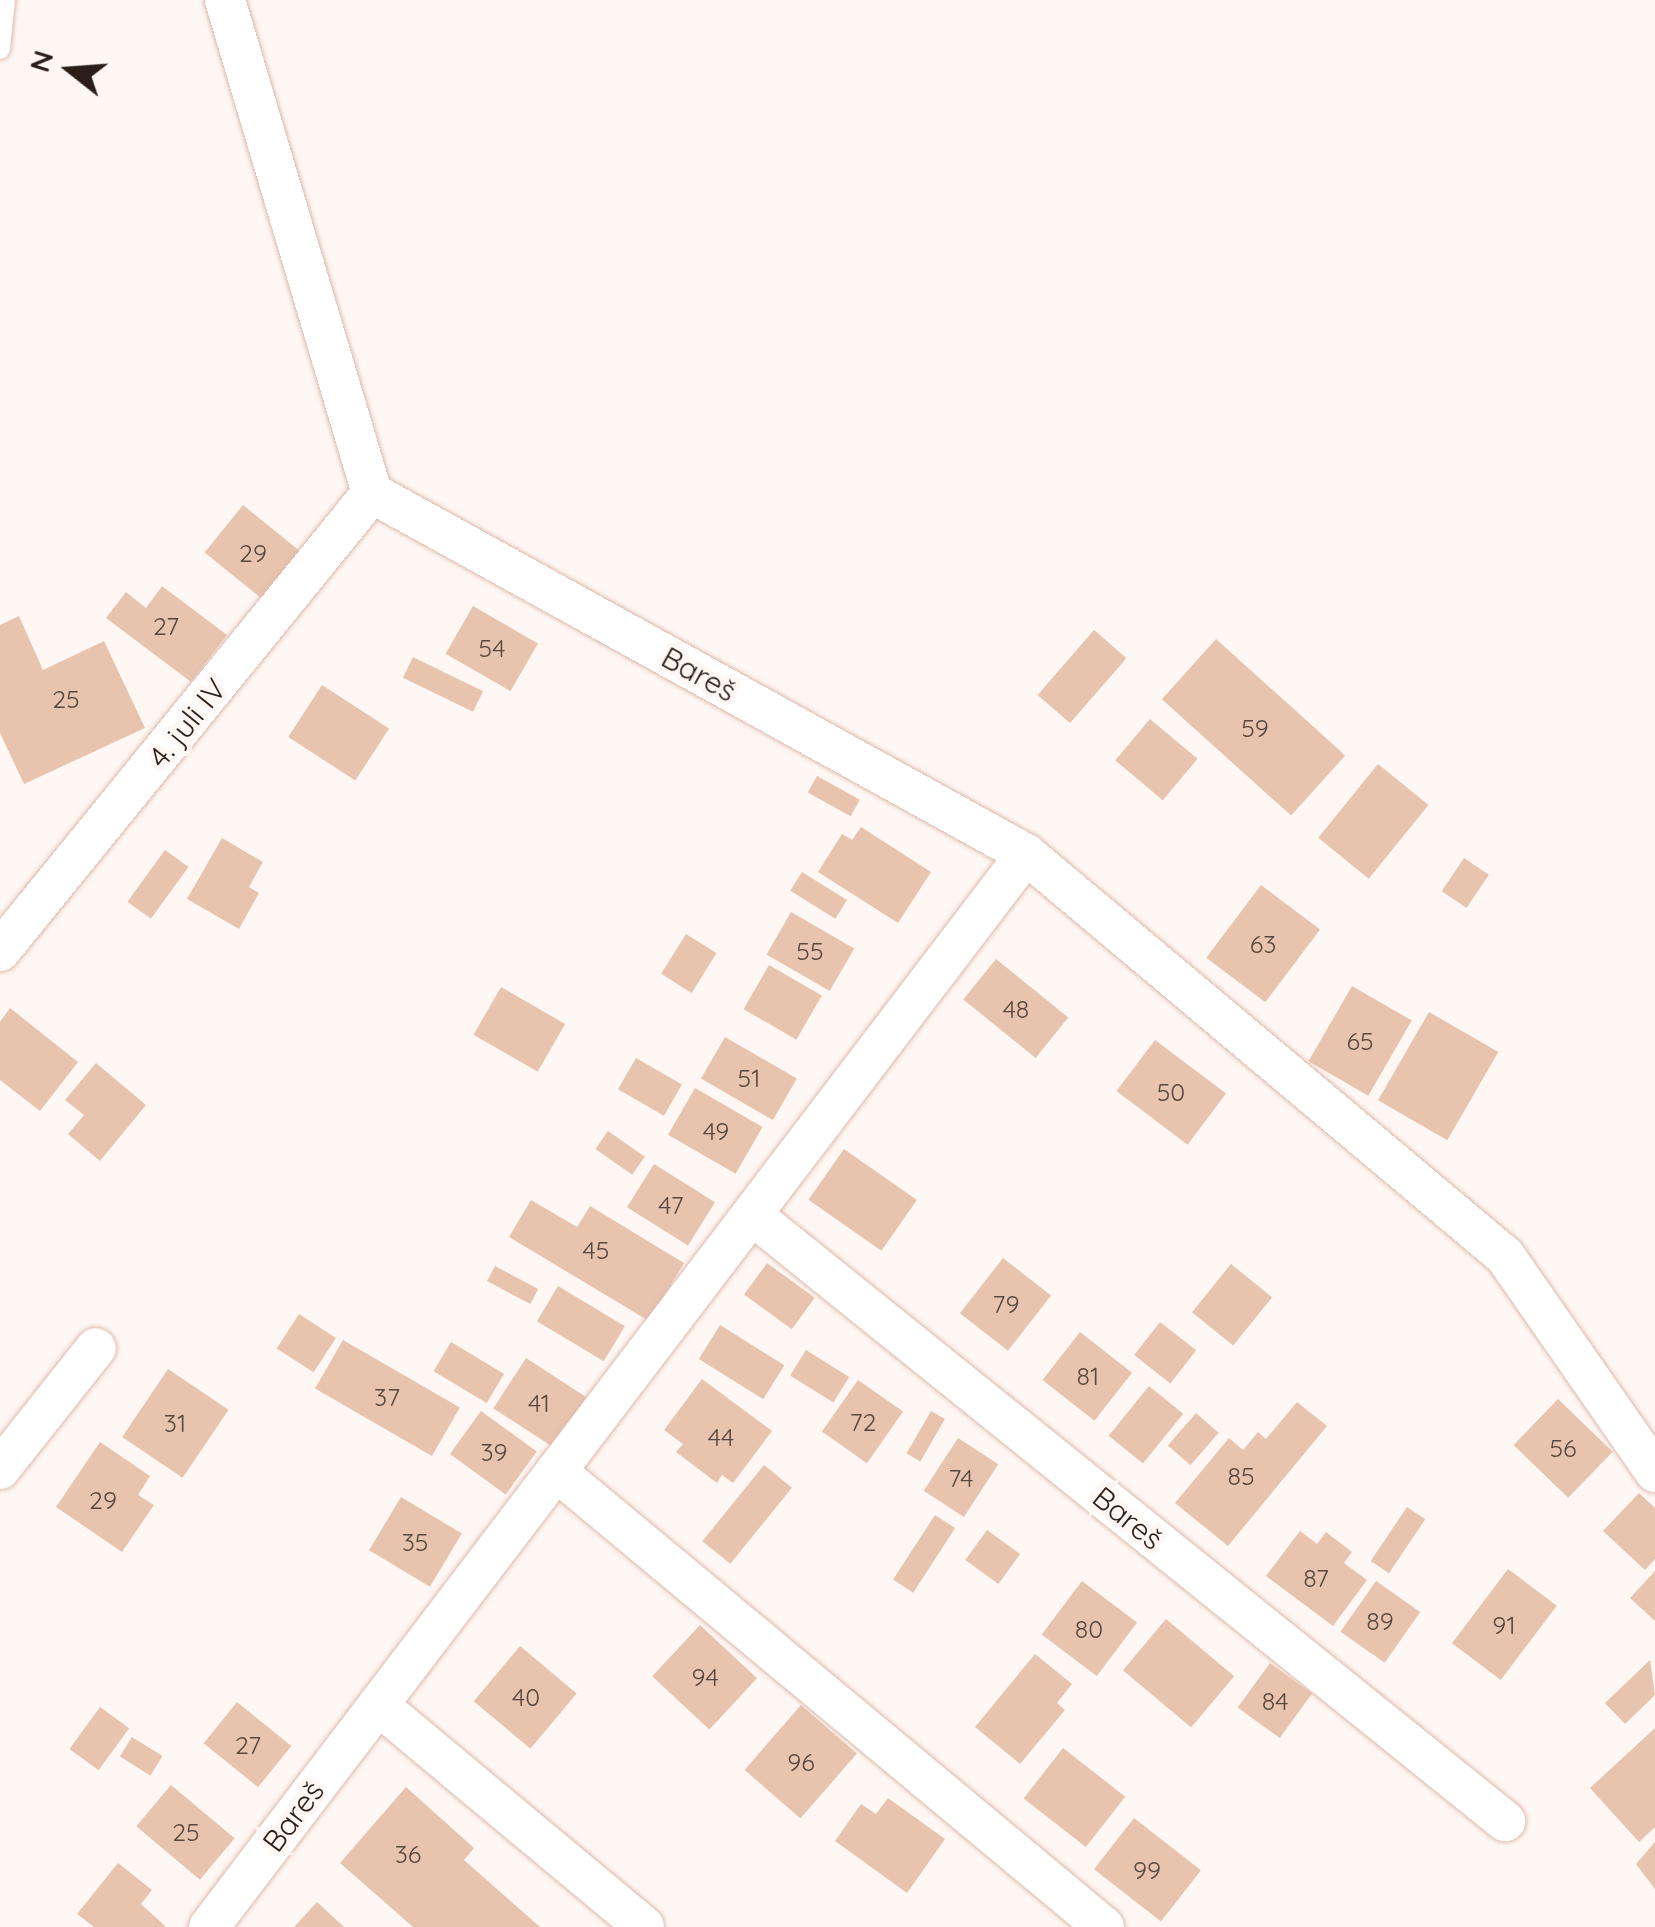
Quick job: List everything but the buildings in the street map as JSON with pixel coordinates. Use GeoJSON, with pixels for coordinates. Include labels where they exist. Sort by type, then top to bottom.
{"type":"FeatureCollection","features":[{"type":"Feature","properties":{"kind":"street"},"geometry":{"type":"LineString","coordinates":[[225,0],[372,493]]}},
{"type":"Feature","properties":{"kind":"street","name":"Bareš"},"geometry":{"type":"LineString","coordinates":[[372,493],[1026,854],[1505,1256],[1655,1472]]}},
{"type":"Feature","properties":{"kind":"street","name":"4. juli IV"},"geometry":{"type":"LineString","coordinates":[[0,951],[372,493]]}},
{"type":"Feature","properties":{"kind":"street","name":"Bareš"},"geometry":{"type":"LineString","coordinates":[[209,1927],[1026,854]]}},
{"type":"Feature","properties":{"kind":"street","name":"Bareš"},"geometry":{"type":"LineString","coordinates":[[752,1215],[1505,1821]]}},
{"type":"Feature","properties":{"kind":"street"},"geometry":{"type":"LineString","coordinates":[[0,1469],[96,1348]]}},
{"type":"Feature","properties":{"kind":"street"},"geometry":{"type":"LineString","coordinates":[[556,1472],[1104,1927]]}},
{"type":"Feature","properties":{"kind":"street"},"geometry":{"type":"LineString","coordinates":[[378,1705],[644,1927]]}},
{"type":"Feature","properties":{"kind":"lane"},"geometry":{"type":"LineString","coordinates":[[0,49],[5,0]]}}]}
